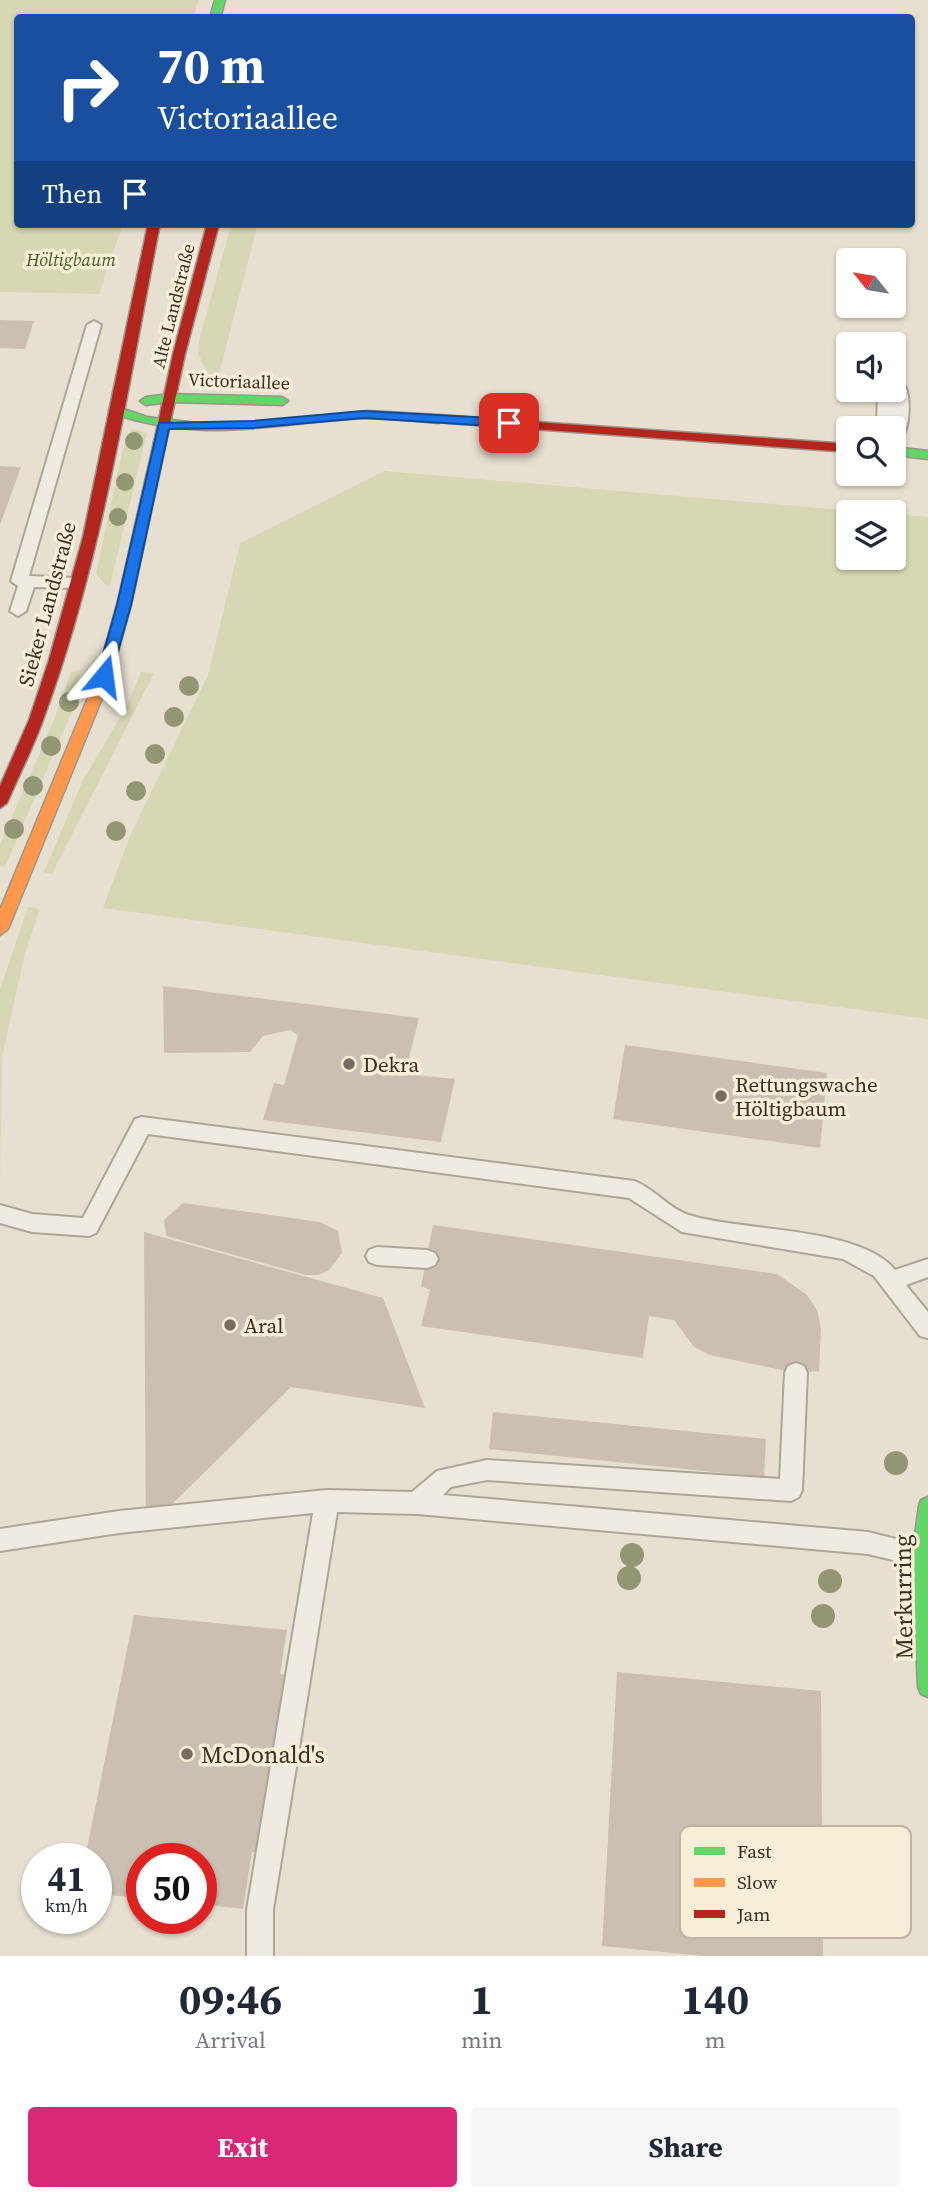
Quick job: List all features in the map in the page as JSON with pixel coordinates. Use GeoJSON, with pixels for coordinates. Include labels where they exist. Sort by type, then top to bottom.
{"type":"FeatureCollection","features":[{"type":"Feature","properties":{"kind":"main road","name":"Alte Landstraße"},"geometry":{"type":"LineString","coordinates":[[115,410],[153,228]]}},
{"type":"Feature","properties":{"kind":"main road","name":"Alte Landstraße"},"geometry":{"type":"LineString","coordinates":[[169,398],[212,228]]}},
{"type":"Feature","properties":{"kind":"main road","name":"Victoriaallee"},"geometry":{"type":"LineString","coordinates":[[115,410],[169,398],[303,402],[363,414],[836,447]]}},
{"type":"Feature","properties":{"kind":"main road"},"geometry":{"type":"LineString","coordinates":[[0,929],[104,676],[118,603],[169,398]]}},
{"type":"Feature","properties":{"kind":"main road","name":"Victoriaallee"},"geometry":{"type":"LineString","coordinates":[[115,410],[138,421],[163,426],[252,425],[363,414]]}},
{"type":"Feature","properties":{"kind":"main road","name":"Sieker Landstraße"},"geometry":{"type":"LineString","coordinates":[[0,803],[41,707],[82,586],[115,410]]}},
{"type":"Feature","properties":{"kind":"main road"},"geometry":{"type":"LineString","coordinates":[[906,452],[928,454]]}},
{"type":"Feature","properties":{"kind":"main road","name":"Merkurring"},"geometry":{"type":"LineString","coordinates":[[928,1506],[922,1556],[928,1687]]}},
{"type":"Feature","properties":{"kind":"lane"},"geometry":{"type":"LineString","coordinates":[[82,586],[19,581],[94,326]]}},
{"type":"Feature","properties":{"kind":"lane"},"geometry":{"type":"LineString","coordinates":[[18,611],[27,581]]}},
{"type":"Feature","properties":{"kind":"lane"},"geometry":{"type":"LineString","coordinates":[[0,1214],[32,1223],[89,1227],[142,1125],[634,1190],[682,1223],[847,1251],[882,1270],[928,1329]]}},
{"type":"Feature","properties":{"kind":"lane"},"geometry":{"type":"LineString","coordinates":[[377,1256],[427,1259]]}},
{"type":"Feature","properties":{"kind":"lane"},"geometry":{"type":"LineString","coordinates":[[890,1281],[928,1268]]}},
{"type":"Feature","properties":{"kind":"lane"},"geometry":{"type":"LineString","coordinates":[[417,1503],[445,1478],[487,1470],[791,1490],[796,1373]]}},
{"type":"Feature","properties":{"kind":"lane"},"geometry":{"type":"LineString","coordinates":[[260,1956],[260,1910],[327,1501]]}},
{"type":"Feature","properties":{"kind":"lane"},"geometry":{"type":"LineString","coordinates":[[0,1541],[119,1522],[327,1501],[417,1503],[867,1543],[922,1556]]}},
{"type":"Feature","properties":{"kind":"green space","name":"Höltigbaum"},"geometry":{"type":"Polygon","coordinates":[[[0,0],[199,0],[194,14],[14,14],[14,228],[122,228],[99,294],[0,292],[0,0]]]}},
{"type":"Feature","properties":{"kind":"green space"},"geometry":{"type":"Polygon","coordinates":[[[230,228],[257,228],[219,374],[210,377],[198,354],[199,341],[230,228]]]}},
{"type":"Feature","properties":{"kind":"green space"},"geometry":{"type":"Polygon","coordinates":[[[133,429],[147,433],[108,587],[96,574],[123,449],[127,436],[133,429]]]}},
{"type":"Feature","properties":{"kind":"green space"},"geometry":{"type":"Polygon","coordinates":[[[384,471],[836,509],[836,570],[906,570],[906,515],[928,517],[928,1019],[103,908],[130,836],[208,675],[240,543],[384,471]]]}},
{"type":"Feature","properties":{"kind":"green space"},"geometry":{"type":"Polygon","coordinates":[[[79,671],[78,697],[5,867],[0,866],[0,844],[54,720],[71,672],[79,671]]]}},
{"type":"Feature","properties":{"kind":"green space"},"geometry":{"type":"Polygon","coordinates":[[[141,672],[154,673],[52,874],[44,872],[83,780],[128,704],[141,672]]]}},
{"type":"Feature","properties":{"kind":"green space"},"geometry":{"type":"Polygon","coordinates":[[[28,907],[40,909],[25,953],[2,1057],[0,1185],[0,989],[28,907]]]}},
{"type":"Feature","properties":{"kind":"building"},"geometry":{"type":"Polygon","coordinates":[[[0,320],[34,321],[25,349],[0,348],[0,320]]]}},
{"type":"Feature","properties":{"kind":"building"},"geometry":{"type":"Polygon","coordinates":[[[0,466],[21,467],[0,525],[0,466]]]}},
{"type":"Feature","properties":{"kind":"building","name":"Dekra"},"geometry":{"type":"Polygon","coordinates":[[[163,986],[419,1018],[405,1074],[455,1079],[441,1142],[263,1120],[274,1083],[284,1085],[298,1035],[290,1030],[263,1036],[250,1052],[164,1053],[163,986]]]}},
{"type":"Feature","properties":{"kind":"building","name":"Rettungswache Höltigbaum"},"geometry":{"type":"Polygon","coordinates":[[[625,1045],[827,1073],[820,1148],[613,1119],[625,1045]]]}},
{"type":"Feature","properties":{"kind":"building"},"geometry":{"type":"Polygon","coordinates":[[[183,1203],[320,1222],[338,1231],[342,1253],[328,1271],[318,1275],[306,1275],[166,1236],[164,1220],[183,1203]]]}},
{"type":"Feature","properties":{"kind":"building"},"geometry":{"type":"Polygon","coordinates":[[[433,1225],[777,1274],[806,1294],[817,1310],[821,1329],[819,1371],[796,1373],[710,1355],[694,1347],[674,1320],[649,1316],[643,1358],[421,1326],[430,1290],[421,1286],[433,1225]]]}},
{"type":"Feature","properties":{"kind":"building"},"geometry":{"type":"Polygon","coordinates":[[[144,1232],[383,1298],[425,1408],[291,1387],[146,1530],[144,1232]]]}},
{"type":"Feature","properties":{"kind":"building"},"geometry":{"type":"Polygon","coordinates":[[[493,1412],[766,1439],[764,1477],[489,1449],[493,1412]]]}},
{"type":"Feature","properties":{"kind":"building","name":"McDonald's"},"geometry":{"type":"Polygon","coordinates":[[[134,1615],[287,1630],[280,1674],[300,1677],[273,1855],[252,1852],[243,1909],[217,1906],[217,1843],[126,1843],[126,1897],[112,1895],[112,1843],[88,1843],[134,1615]]]}},
{"type":"Feature","properties":{"kind":"building"},"geometry":{"type":"Polygon","coordinates":[[[617,1672],[821,1691],[822,1826],[680,1826],[680,1938],[823,1938],[823,1956],[703,1956],[602,1946],[617,1672]]]}},
{"type":"Feature","properties":{"kind":"traffic: fast"},"geometry":{"type":"LineString","coordinates":[[216,14],[220,0]]}},
{"type":"Feature","properties":{"kind":"traffic: fast"},"geometry":{"type":"LineString","coordinates":[[146,401],[169,398],[282,401]]}},
{"type":"Feature","properties":{"kind":"traffic: fast"},"geometry":{"type":"LineString","coordinates":[[115,410],[145,420],[205,428],[369,415],[439,419]]}},
{"type":"Feature","properties":{"kind":"traffic: fast"},"geometry":{"type":"LineString","coordinates":[[906,452],[928,455]]}},
{"type":"Feature","properties":{"kind":"traffic: fast"},"geometry":{"type":"LineString","coordinates":[[928,1506],[922,1556],[928,1687]]}},
{"type":"Feature","properties":{"kind":"traffic: slow"},"geometry":{"type":"LineString","coordinates":[[0,929],[104,676],[124,605],[160,442]]}},
{"type":"Feature","properties":{"kind":"traffic: jam"},"geometry":{"type":"LineString","coordinates":[[0,803],[36,720],[74,599],[104,474],[153,228]]}},
{"type":"Feature","properties":{"kind":"traffic: jam"},"geometry":{"type":"LineString","coordinates":[[160,442],[179,354],[212,228]]}},
{"type":"Feature","properties":{"kind":"traffic: jam"},"geometry":{"type":"LineString","coordinates":[[439,419],[836,447]]}},
{"type":"Feature","properties":{"kind":"place","name":"Dekra"},"geometry":{"type":"Point","coordinates":[349,1064]}},
{"type":"Feature","properties":{"kind":"place","name":"Rettungswache Höltigbaum"},"geometry":{"type":"Point","coordinates":[721,1096]}},
{"type":"Feature","properties":{"kind":"place","name":"Aral"},"geometry":{"type":"Point","coordinates":[230,1325]}},
{"type":"Feature","properties":{"kind":"place","name":"McDonald's"},"geometry":{"type":"Point","coordinates":[187,1754]}},
{"type":"Feature","properties":{"kind":"route"},"geometry":{"type":"LineString","coordinates":[[104,676],[124,605],[163,426],[252,425],[363,414],[509,423]]}}]}
